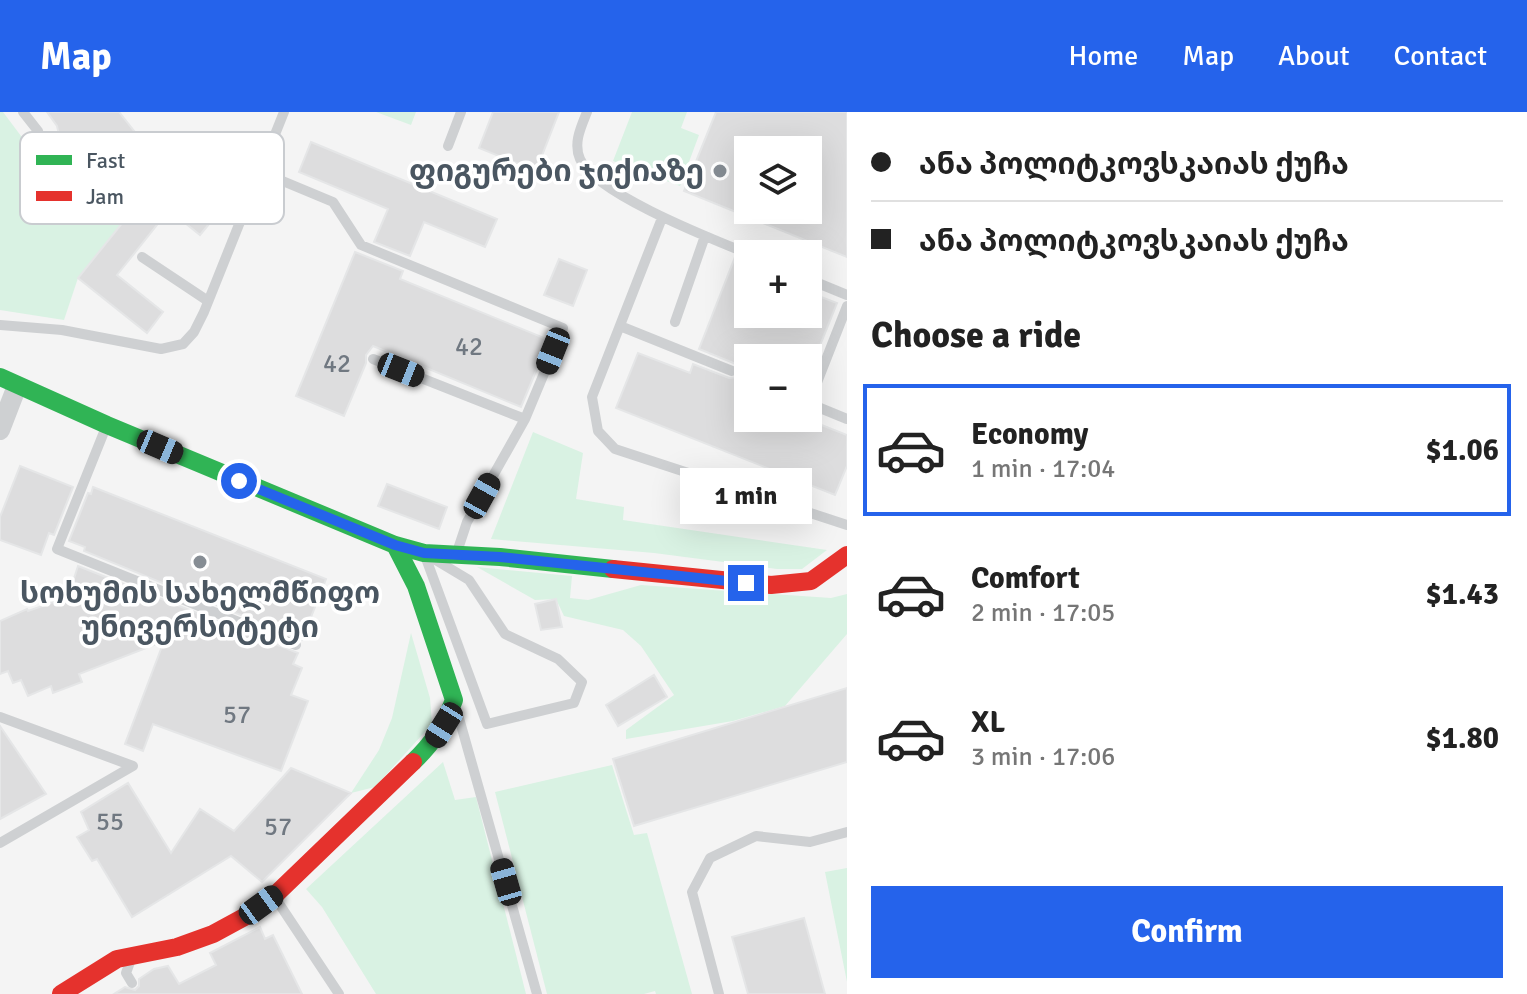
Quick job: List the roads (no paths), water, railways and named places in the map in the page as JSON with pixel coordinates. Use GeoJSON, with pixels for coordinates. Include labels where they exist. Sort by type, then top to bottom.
{"type":"FeatureCollection","features":[{"type":"Feature","properties":{"kind":"street"},"geometry":{"type":"LineString","coordinates":[[0,430],[8,381],[395,545],[424,553],[771,585],[811,581],[847,555]]}},
{"type":"Feature","properties":{"kind":"street"},"geometry":{"type":"LineString","coordinates":[[61,994],[117,959],[177,947],[213,934],[248,915],[274,896],[432,744],[454,700],[416,586],[395,545]]}},
{"type":"Feature","properties":{"kind":"lane"},"geometry":{"type":"LineString","coordinates":[[23,112],[38,132]]}},
{"type":"Feature","properties":{"kind":"lane"},"geometry":{"type":"LineString","coordinates":[[276,132],[284,112]]}},
{"type":"Feature","properties":{"kind":"lane"},"geometry":{"type":"LineString","coordinates":[[448,146],[461,112]]}},
{"type":"Feature","properties":{"kind":"lane"},"geometry":{"type":"LineString","coordinates":[[587,112],[578,136],[578,156],[587,173],[662,218],[734,248]]}},
{"type":"Feature","properties":{"kind":"lane"},"geometry":{"type":"LineString","coordinates":[[284,182],[333,202],[361,245],[563,328],[525,419],[467,522],[456,555]]}},
{"type":"Feature","properties":{"kind":"lane"},"geometry":{"type":"LineString","coordinates":[[662,218],[592,397],[598,431],[615,449],[847,525]]}},
{"type":"Feature","properties":{"kind":"lane"},"geometry":{"type":"LineString","coordinates":[[0,325],[62,330],[161,349],[183,344],[194,332],[240,224]]}},
{"type":"Feature","properties":{"kind":"lane"},"geometry":{"type":"LineString","coordinates":[[675,322],[705,236]]}},
{"type":"Feature","properties":{"kind":"lane"},"geometry":{"type":"LineString","coordinates":[[142,257],[208,301]]}},
{"type":"Feature","properties":{"kind":"lane"},"geometry":{"type":"LineString","coordinates":[[822,285],[847,295]]}},
{"type":"Feature","properties":{"kind":"lane"},"geometry":{"type":"LineString","coordinates":[[822,368],[847,306]]}},
{"type":"Feature","properties":{"kind":"lane"},"geometry":{"type":"LineString","coordinates":[[620,326],[732,371]]}},
{"type":"Feature","properties":{"kind":"lane"},"geometry":{"type":"LineString","coordinates":[[373,359],[525,419]]}},
{"type":"Feature","properties":{"kind":"lane"},"geometry":{"type":"LineString","coordinates":[[822,409],[847,419]]}},
{"type":"Feature","properties":{"kind":"lane"},"geometry":{"type":"LineString","coordinates":[[107,425],[57,549],[296,645]]}},
{"type":"Feature","properties":{"kind":"lane"},"geometry":{"type":"LineString","coordinates":[[424,553],[469,580],[505,634],[558,659],[582,682],[574,703],[487,724],[424,553]]}},
{"type":"Feature","properties":{"kind":"lane"},"geometry":{"type":"LineString","coordinates":[[454,700],[537,994]]}},
{"type":"Feature","properties":{"kind":"lane"},"geometry":{"type":"LineString","coordinates":[[0,717],[133,766],[0,843]]}},
{"type":"Feature","properties":{"kind":"lane"},"geometry":{"type":"LineString","coordinates":[[719,994],[692,892],[710,858],[756,836],[810,842],[847,832]]}},
{"type":"Feature","properties":{"kind":"lane"},"geometry":{"type":"LineString","coordinates":[[274,896],[339,994]]}},
{"type":"Feature","properties":{"kind":"lane"},"geometry":{"type":"LineString","coordinates":[[132,983],[126,973],[127,965],[137,955]]}},
{"type":"Feature","properties":{"kind":"place","name":"ფიგურები ჯიქიაზე"},"geometry":{"type":"Point","coordinates":[720,171]}},
{"type":"Feature","properties":{"kind":"place","name":"სოხუმის სახელმწიფო უნივერსიტეტი"},"geometry":{"type":"Point","coordinates":[200,562]}}]}
